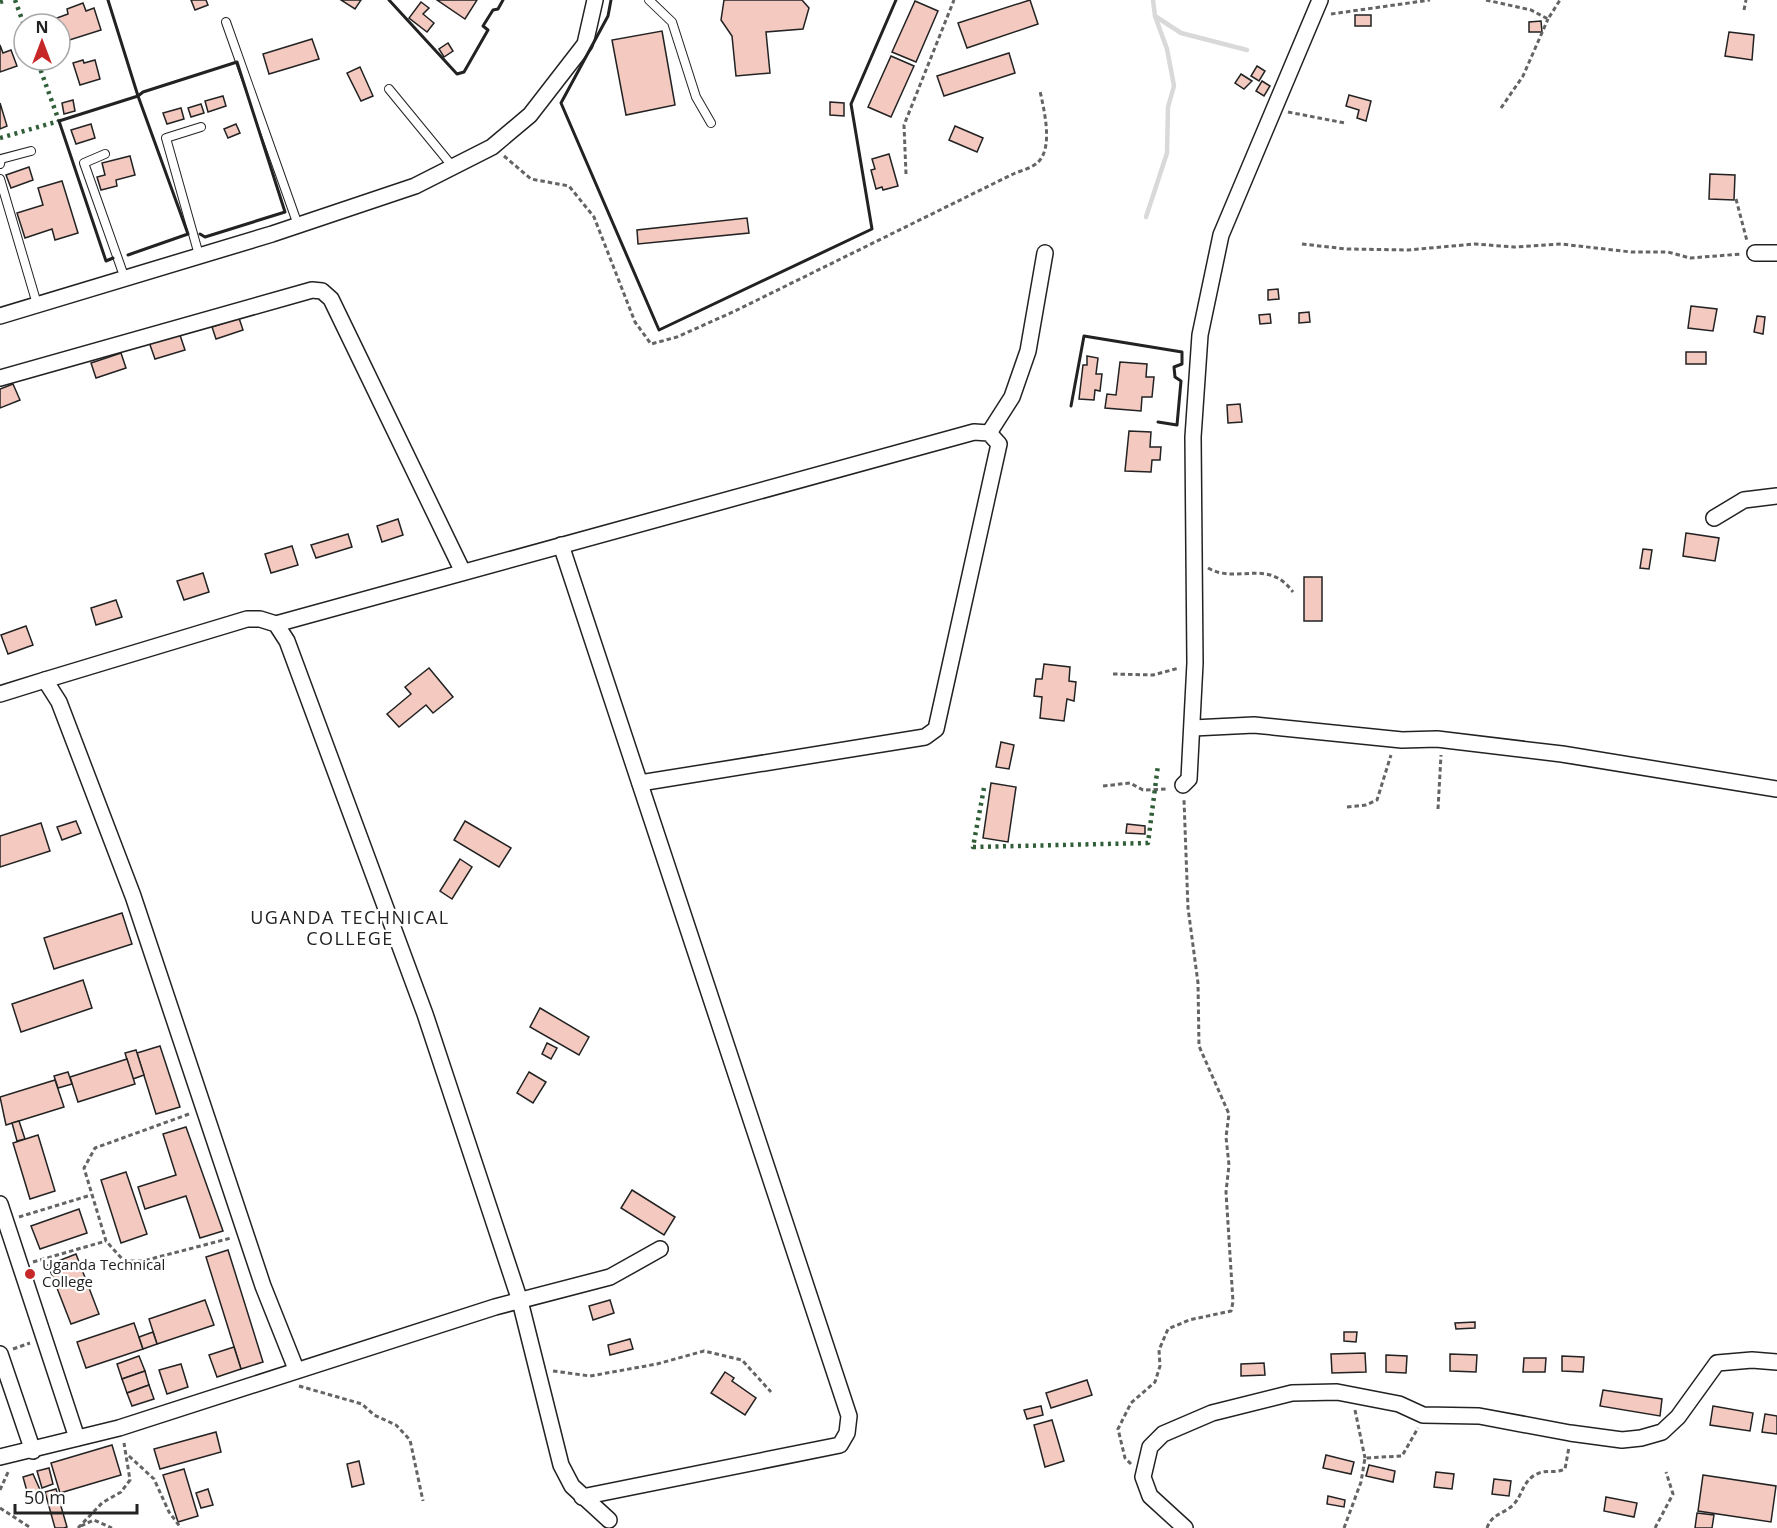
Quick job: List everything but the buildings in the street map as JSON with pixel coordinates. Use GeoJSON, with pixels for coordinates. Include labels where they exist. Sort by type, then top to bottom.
{"type":"FeatureCollection","features":[{"type":"Feature","properties":{"kind":"street"},"geometry":{"type":"LineString","coordinates":[[0,316],[124,276],[298,225],[415,186],[492,147],[530,115],[585,44],[595,0]]}},
{"type":"Feature","properties":{"kind":"street"},"geometry":{"type":"LineString","coordinates":[[1183,785],[1190,779],[1193,728],[1195,663],[1193,437],[1200,335],[1221,235],[1320,0]]}},
{"type":"Feature","properties":{"kind":"street"},"geometry":{"type":"LineString","coordinates":[[989,433],[1012,397],[1028,351],[1045,253]]}},
{"type":"Feature","properties":{"kind":"street"},"geometry":{"type":"LineString","coordinates":[[1755,253],[1777,253]]}},
{"type":"Feature","properties":{"kind":"street"},"geometry":{"type":"LineString","coordinates":[[0,378],[312,290],[322,291],[331,299],[463,572]]}},
{"type":"Feature","properties":{"kind":"street"},"geometry":{"type":"LineString","coordinates":[[0,694],[247,619],[260,619],[276,624],[974,432],[989,433],[999,444],[936,729],[925,737],[640,783]]}},
{"type":"Feature","properties":{"kind":"street"},"geometry":{"type":"LineString","coordinates":[[1714,518],[1744,500],[1777,496]]}},
{"type":"Feature","properties":{"kind":"street"},"geometry":{"type":"LineString","coordinates":[[561,545],[849,1416],[847,1433],[840,1445],[582,1497]]}},
{"type":"Feature","properties":{"kind":"street"},"geometry":{"type":"LineString","coordinates":[[276,624],[287,642],[378,883],[520,1301],[561,1466],[572,1486],[609,1520]]}},
{"type":"Feature","properties":{"kind":"street"},"geometry":{"type":"LineString","coordinates":[[45,680],[59,702],[133,896],[246,1234],[296,1369]]}},
{"type":"Feature","properties":{"kind":"street"},"geometry":{"type":"LineString","coordinates":[[1193,728],[1254,725],[1402,740],[1437,739],[1562,754],[1777,789]]}},
{"type":"Feature","properties":{"kind":"street"},"geometry":{"type":"LineString","coordinates":[[0,1204],[77,1438]]}},
{"type":"Feature","properties":{"kind":"street"},"geometry":{"type":"LineString","coordinates":[[8,1456],[119,1428],[296,1369],[520,1301],[610,1277],[660,1249]]}},
{"type":"Feature","properties":{"kind":"street"},"geometry":{"type":"LineString","coordinates":[[5,1352],[33,1451]]}},
{"type":"Feature","properties":{"kind":"street"},"geometry":{"type":"LineString","coordinates":[[1185,1528],[1150,1496],[1143,1477],[1150,1447],[1162,1434],[1212,1413],[1292,1393],[1351,1394],[1399,1404],[1423,1416],[1479,1416],[1622,1440],[1662,1432],[1678,1417],[1717,1363],[1752,1360],[1777,1362]]}},
{"type":"Feature","properties":{"kind":"lane"},"geometry":{"type":"LineString","coordinates":[[649,0],[672,22],[696,97],[711,123]]}},
{"type":"Feature","properties":{"kind":"lane"},"geometry":{"type":"LineString","coordinates":[[226,22],[298,225]]}},
{"type":"Feature","properties":{"kind":"lane"},"geometry":{"type":"LineString","coordinates":[[388,89],[453,167]]}},
{"type":"Feature","properties":{"kind":"lane"},"geometry":{"type":"LineString","coordinates":[[199,255],[166,138],[201,127]]}},
{"type":"Feature","properties":{"kind":"lane"},"geometry":{"type":"LineString","coordinates":[[0,164],[1,159],[31,151]]}},
{"type":"Feature","properties":{"kind":"lane"},"geometry":{"type":"LineString","coordinates":[[105,154],[84,163],[124,276]]}},
{"type":"Feature","properties":{"kind":"lane"},"geometry":{"type":"LineString","coordinates":[[0,179],[37,304]]}},
{"type":"Feature","properties":{"kind":"path"},"geometry":{"type":"LineString","coordinates":[[906,174],[904,125],[954,0]]}},
{"type":"Feature","properties":{"kind":"path"},"geometry":{"type":"LineString","coordinates":[[1314,16],[1430,0]]}},
{"type":"Feature","properties":{"kind":"path"},"geometry":{"type":"LineString","coordinates":[[1486,0],[1531,10],[1548,19]]}},
{"type":"Feature","properties":{"kind":"path"},"geometry":{"type":"LineString","coordinates":[[1501,108],[1523,76],[1548,19],[1560,0]]}},
{"type":"Feature","properties":{"kind":"path"},"geometry":{"type":"LineString","coordinates":[[1744,10],[1746,0]]}},
{"type":"Feature","properties":{"kind":"path"},"geometry":{"type":"LineString","coordinates":[[492,147],[531,179],[569,186],[594,217],[635,322],[651,344],[677,337],[735,311],[1035,165],[1046,154],[1044,142],[1048,126],[1040,91]]}},
{"type":"Feature","properties":{"kind":"path"},"geometry":{"type":"LineString","coordinates":[[1273,109],[1345,123]]}},
{"type":"Feature","properties":{"kind":"path"},"geometry":{"type":"LineString","coordinates":[[1302,244],[1347,249],[1408,250],[1475,244],[1514,247],[1561,244],[1631,252],[1668,252],[1690,258],[1755,253],[1748,241],[1736,200]]}},
{"type":"Feature","properties":{"kind":"path"},"geometry":{"type":"LineString","coordinates":[[1194,559],[1214,571],[1267,573],[1283,578],[1293,592]]}},
{"type":"Feature","properties":{"kind":"path"},"geometry":{"type":"LineString","coordinates":[[1113,674],[1154,675],[1195,663]]}},
{"type":"Feature","properties":{"kind":"path"},"geometry":{"type":"LineString","coordinates":[[1437,739],[1442,758],[1438,809]]}},
{"type":"Feature","properties":{"kind":"path"},"geometry":{"type":"LineString","coordinates":[[1347,807],[1366,806],[1377,800],[1392,753],[1402,740]]}},
{"type":"Feature","properties":{"kind":"path"},"geometry":{"type":"LineString","coordinates":[[1103,786],[1130,783],[1143,790],[1170,789],[1183,785],[1188,908],[1198,983],[1199,1046],[1229,1114],[1226,1137],[1229,1165],[1226,1192],[1233,1302],[1231,1311],[1189,1320],[1168,1329],[1159,1350],[1160,1366],[1155,1382],[1131,1403],[1118,1429],[1121,1446]]}},
{"type":"Feature","properties":{"kind":"path"},"geometry":{"type":"LineString","coordinates":[[205,1109],[95,1148],[84,1168],[106,1241],[124,1261],[143,1261],[246,1234]]}},
{"type":"Feature","properties":{"kind":"path"},"geometry":{"type":"LineString","coordinates":[[6,1222],[91,1195]]}},
{"type":"Feature","properties":{"kind":"path"},"geometry":{"type":"LineString","coordinates":[[19,1267],[106,1241]]}},
{"type":"Feature","properties":{"kind":"path"},"geometry":{"type":"LineString","coordinates":[[5,1352],[44,1339]]}},
{"type":"Feature","properties":{"kind":"path"},"geometry":{"type":"LineString","coordinates":[[537,1369],[590,1376],[657,1364],[705,1351],[742,1360],[771,1392]]}},
{"type":"Feature","properties":{"kind":"path"},"geometry":{"type":"LineString","coordinates":[[279,1375],[306,1390],[362,1404],[374,1415],[396,1425],[410,1440],[423,1501]]}},
{"type":"Feature","properties":{"kind":"path"},"geometry":{"type":"LineString","coordinates":[[1344,1528],[1361,1482],[1365,1458],[1351,1394]]}},
{"type":"Feature","properties":{"kind":"path"},"geometry":{"type":"LineString","coordinates":[[1365,1458],[1402,1456],[1413,1441],[1423,1416]]}},
{"type":"Feature","properties":{"kind":"path"},"geometry":{"type":"LineString","coordinates":[[78,1528],[102,1503],[122,1492],[130,1480],[128,1455],[119,1428]]}},
{"type":"Feature","properties":{"kind":"path"},"geometry":{"type":"LineString","coordinates":[[1487,1528],[1490,1520],[1516,1502],[1521,1490],[1535,1474],[1564,1469],[1570,1433]]}},
{"type":"Feature","properties":{"kind":"path"},"geometry":{"type":"LineString","coordinates":[[128,1455],[154,1479],[169,1512],[181,1528]]}},
{"type":"Feature","properties":{"kind":"path"},"geometry":{"type":"LineString","coordinates":[[0,1490],[8,1456]]}},
{"type":"Feature","properties":{"kind":"path"},"geometry":{"type":"LineString","coordinates":[[1655,1528],[1673,1494],[1666,1472]]}},
{"type":"Feature","properties":{"kind":"path"},"geometry":{"type":"LineString","coordinates":[[0,1508],[31,1528]]}},
{"type":"Feature","properties":{"kind":"path"},"geometry":{"type":"LineString","coordinates":[[78,1528],[94,1520],[112,1528]]}},
{"type":"Feature","properties":{"kind":"waterway"},"geometry":{"type":"LineString","coordinates":[[1153,0],[1155,16],[1181,33],[1247,50]]}},
{"type":"Feature","properties":{"kind":"waterway"},"geometry":{"type":"LineString","coordinates":[[1146,217],[1167,153],[1168,107],[1174,86],[1167,49],[1155,16]]}},
{"type":"Feature","properties":{"kind":"hedge"},"geometry":{"type":"LineString","coordinates":[[0,2],[6,0]]}},
{"type":"Feature","properties":{"kind":"hedge"},"geometry":{"type":"LineString","coordinates":[[15,0],[19,12]]}},
{"type":"Feature","properties":{"kind":"hedge"},"geometry":{"type":"LineString","coordinates":[[0,138],[59,121],[41,72]]}},
{"type":"Feature","properties":{"kind":"hedge"},"geometry":{"type":"LineString","coordinates":[[984,788],[973,847],[1148,843],[1158,765]]}},
{"type":"Feature","properties":{"kind":"wall"},"geometry":{"type":"LineString","coordinates":[[108,0],[138,96],[143,92],[237,62],[285,212],[205,237],[200,234]]}},
{"type":"Feature","properties":{"kind":"wall"},"geometry":{"type":"LineString","coordinates":[[389,0],[457,74],[464,72],[488,30],[483,26],[493,10],[498,9],[503,0]]}},
{"type":"Feature","properties":{"kind":"wall"},"geometry":{"type":"LineString","coordinates":[[611,0],[608,16],[561,103],[659,330],[872,229],[851,104],[896,0]]}},
{"type":"Feature","properties":{"kind":"wall"},"geometry":{"type":"LineString","coordinates":[[113,258],[106,261],[59,121],[138,96],[188,234],[128,255]]}},
{"type":"Feature","properties":{"kind":"wall"},"geometry":{"type":"LineString","coordinates":[[1071,406],[1084,336],[1182,352],[1182,364],[1174,367],[1175,377],[1181,381],[1177,425],[1158,422]]}},
{"type":"Feature","properties":{"kind":"place","name":"Uganda Technical College"},"geometry":{"type":"Point","coordinates":[30,1274]}},
{"type":"Feature","properties":{"kind":"district","name":"UGANDA TECHNICAL COLLEGE"},"geometry":{"type":"Point","coordinates":[350,928]}}]}
